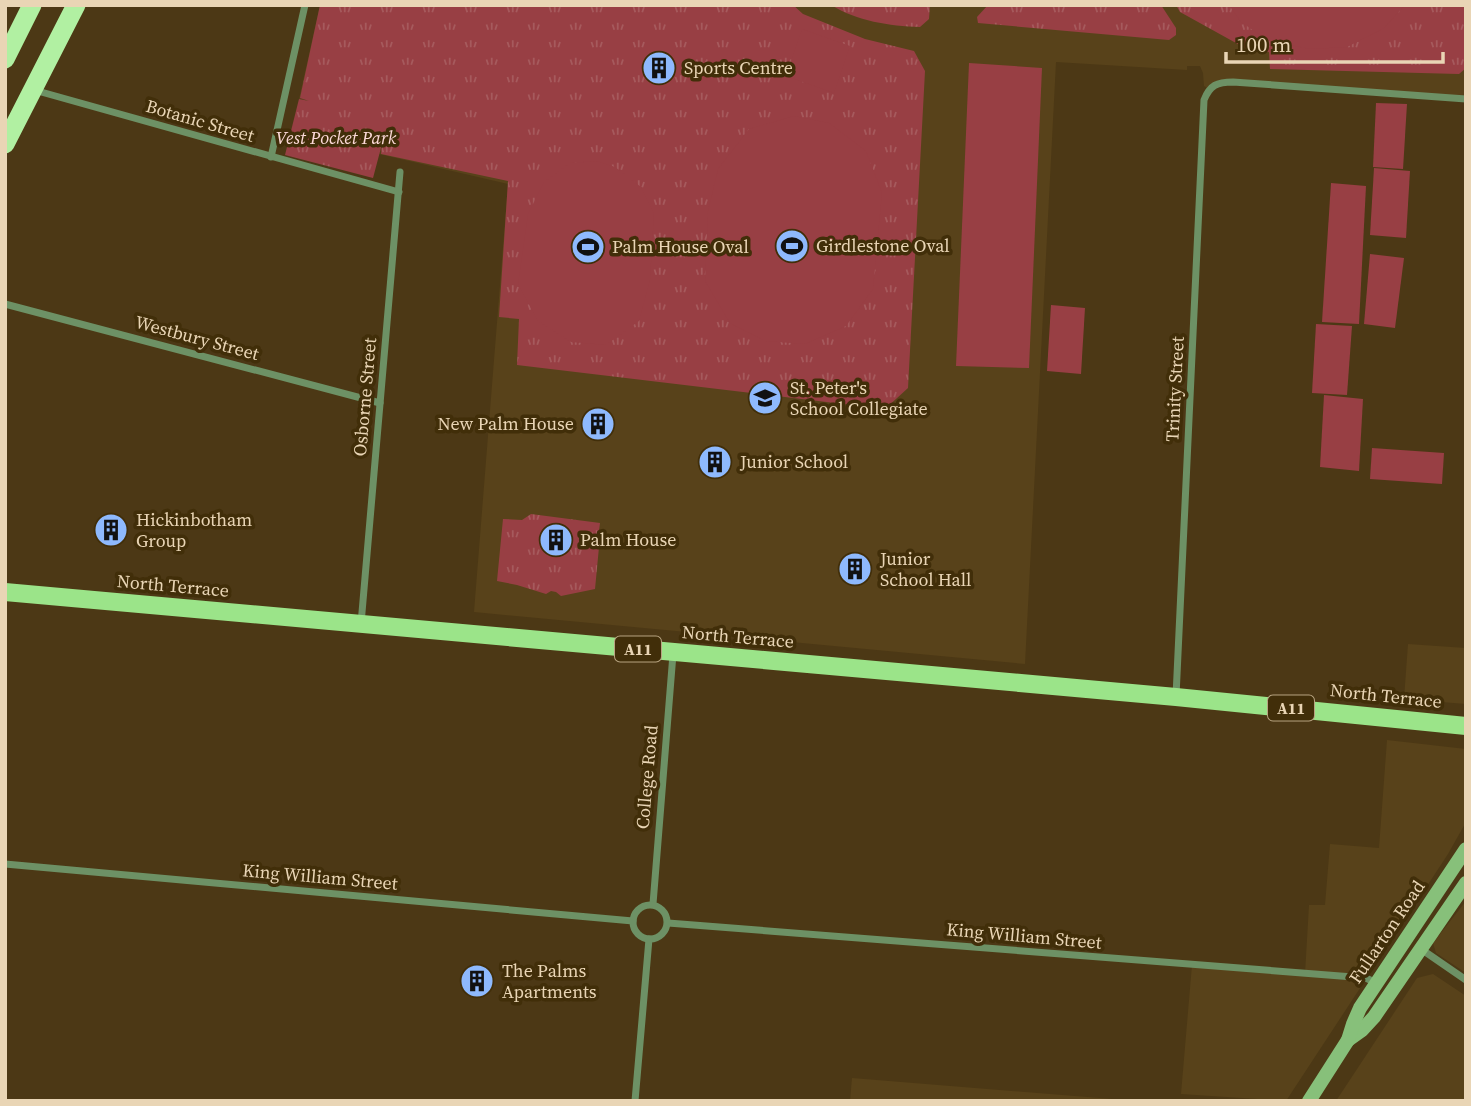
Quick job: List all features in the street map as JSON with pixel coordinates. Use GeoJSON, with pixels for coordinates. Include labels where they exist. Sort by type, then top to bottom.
{"type":"FeatureCollection","features":[{"type":"Feature","properties":{"kind":"highway"},"geometry":{"type":"LineString","coordinates":[[5,59],[32,5]]}},
{"type":"Feature","properties":{"kind":"highway"},"geometry":{"type":"LineString","coordinates":[[5,144],[76,5]]}},
{"type":"Feature","properties":{"kind":"main road","name":"North Terrace"},"geometry":{"type":"LineString","coordinates":[[5,592],[1176,697],[1466,726]]}},
{"type":"Feature","properties":{"kind":"main road"},"geometry":{"type":"LineString","coordinates":[[1438,723],[1466,733]]}},
{"type":"Feature","properties":{"kind":"main road","name":"Fullarton Road"},"geometry":{"type":"LineString","coordinates":[[1309,1101],[1348,1040],[1360,1008],[1466,849]]}},
{"type":"Feature","properties":{"kind":"main road","name":"Fullarton Road"},"geometry":{"type":"LineString","coordinates":[[1348,1040],[1374,1017],[1466,883]]}},
{"type":"Feature","properties":{"kind":"main road"},"geometry":{"type":"LineString","coordinates":[[1379,979],[1391,973],[1414,947],[1420,948]]}},
{"type":"Feature","properties":{"kind":"street"},"geometry":{"type":"LineString","coordinates":[[271,157],[305,5]]}},
{"type":"Feature","properties":{"kind":"street","name":"Trinity Street"},"geometry":{"type":"LineString","coordinates":[[1176,697],[1204,100],[1207,92],[1221,82],[1233,82],[1466,99]]}},
{"type":"Feature","properties":{"kind":"street","name":"Botanic Street"},"geometry":{"type":"LineString","coordinates":[[33,90],[399,192]]}},
{"type":"Feature","properties":{"kind":"street","name":"Osborne Street"},"geometry":{"type":"LineString","coordinates":[[361,624],[400,172]]}},
{"type":"Feature","properties":{"kind":"street","name":"Westbury Street"},"geometry":{"type":"LineString","coordinates":[[5,304],[380,403]]}},
{"type":"Feature","properties":{"kind":"street","name":"College Road"},"geometry":{"type":"LineString","coordinates":[[653,904],[673,652]]}},
{"type":"Feature","properties":{"kind":"street","name":"King William Street"},"geometry":{"type":"LineString","coordinates":[[5,864],[633,921]]}},
{"type":"Feature","properties":{"kind":"street"},"geometry":{"type":"LineString","coordinates":[[653,904],[666,913],[668,923],[659,937],[649,939],[640,936],[633,921],[634,914],[640,907],[653,904]]}},
{"type":"Feature","properties":{"kind":"street","name":"King William Street"},"geometry":{"type":"LineString","coordinates":[[668,923],[1379,979]]}},
{"type":"Feature","properties":{"kind":"street"},"geometry":{"type":"LineString","coordinates":[[635,1101],[649,939]]}},
{"type":"Feature","properties":{"kind":"street"},"geometry":{"type":"LineString","coordinates":[[1420,948],[1466,980]]}},
{"type":"Feature","properties":{"kind":"shaded area","name":"St. Peter's School Collegiate"},"geometry":{"type":"Polygon","coordinates":[[[320,5],[1466,5],[1466,96],[1233,81],[1207,88],[1204,86],[1200,66],[1187,66],[1187,70],[1056,62],[1025,664],[474,612],[508,184],[379,154],[387,121],[299,99],[320,5]]]}},
{"type":"Feature","properties":{"kind":"shaded area"},"geometry":{"type":"Polygon","coordinates":[[[1408,644],[1466,648],[1466,704],[1404,699],[1408,644]]]}},
{"type":"Feature","properties":{"kind":"shaded area"},"geometry":{"type":"Polygon","coordinates":[[[1387,740],[1466,749],[1466,822],[1448,854],[1286,1101],[1181,1094],[1192,965],[1305,974],[1309,905],[1325,905],[1330,844],[1379,848],[1387,740]]]}},
{"type":"Feature","properties":{"kind":"shaded area"},"geometry":{"type":"Polygon","coordinates":[[[1466,901],[1466,973],[1436,953],[1433,943],[1466,901]]]}},
{"type":"Feature","properties":{"kind":"shaded area"},"geometry":{"type":"Polygon","coordinates":[[[1433,974],[1466,996],[1466,1101],[1336,1101],[1417,978],[1433,974]]]}},
{"type":"Feature","properties":{"kind":"shaded area"},"geometry":{"type":"Polygon","coordinates":[[[852,1078],[1137,1101],[850,1101],[852,1078]]]}},
{"type":"Feature","properties":{"kind":"green space","name":"Vest Pocket Park"},"geometry":{"type":"Polygon","coordinates":[[[320,5],[793,5],[803,14],[865,39],[914,51],[925,71],[908,388],[885,409],[517,365],[519,319],[499,317],[508,181],[381,154],[382,144],[373,178],[285,155],[299,99],[309,101],[300,98],[320,5]]]}},
{"type":"Feature","properties":{"kind":"green space"},"geometry":{"type":"Polygon","coordinates":[[[831,5],[930,5],[929,19],[920,27],[874,22],[831,5]]]}},
{"type":"Feature","properties":{"kind":"green space"},"geometry":{"type":"Polygon","coordinates":[[[988,5],[1161,5],[1176,28],[1176,35],[1169,40],[978,23],[977,17],[988,5]]]}},
{"type":"Feature","properties":{"kind":"green space"},"geometry":{"type":"Polygon","coordinates":[[[1176,5],[1466,5],[1466,68],[1459,74],[1270,69],[1269,52],[1245,48],[1180,12],[1176,5]]]}},
{"type":"Feature","properties":{"kind":"green space"},"geometry":{"type":"Polygon","coordinates":[[[1229,5],[1405,5],[1384,28],[1347,47],[1311,49],[1269,41],[1241,22],[1229,5]]]}},
{"type":"Feature","properties":{"kind":"green space"},"geometry":{"type":"Polygon","coordinates":[[[802,29],[850,46],[834,93],[786,76],[802,29]]]}},
{"type":"Feature","properties":{"kind":"green space"},"geometry":{"type":"Polygon","coordinates":[[[969,63],[1042,68],[1029,368],[956,366],[969,63]]]}},
{"type":"Feature","properties":{"kind":"green space"},"geometry":{"type":"Polygon","coordinates":[[[1376,103],[1407,104],[1403,169],[1373,167],[1376,103]]]}},
{"type":"Feature","properties":{"kind":"green space","name":"Girdlestone Oval"},"geometry":{"type":"Polygon","coordinates":[[[794,116],[829,123],[866,151],[882,193],[873,289],[846,326],[805,344],[765,341],[730,323],[705,281],[708,211],[718,169],[749,129],[794,116]]]}},
{"type":"Feature","properties":{"kind":"green space","name":"Palm House Oval"},"geometry":{"type":"Polygon","coordinates":[[[597,161],[615,167],[641,187],[654,214],[650,280],[639,321],[606,345],[571,342],[538,321],[518,284],[528,214],[544,182],[570,163],[597,161]]]}},
{"type":"Feature","properties":{"kind":"green space"},"geometry":{"type":"Polygon","coordinates":[[[1374,168],[1410,171],[1406,238],[1370,235],[1374,168]]]}},
{"type":"Feature","properties":{"kind":"green space"},"geometry":{"type":"Polygon","coordinates":[[[1331,183],[1366,186],[1359,324],[1322,322],[1331,183]]]}},
{"type":"Feature","properties":{"kind":"green space"},"geometry":{"type":"Polygon","coordinates":[[[1370,254],[1404,258],[1395,328],[1364,324],[1370,254]]]}},
{"type":"Feature","properties":{"kind":"green space"},"geometry":{"type":"Polygon","coordinates":[[[1051,305],[1085,308],[1081,374],[1047,371],[1051,305]]]}},
{"type":"Feature","properties":{"kind":"green space"},"geometry":{"type":"Polygon","coordinates":[[[1316,324],[1352,326],[1347,395],[1312,393],[1316,324]]]}},
{"type":"Feature","properties":{"kind":"green space"},"geometry":{"type":"Polygon","coordinates":[[[1324,395],[1363,399],[1359,471],[1320,467],[1324,395]]]}},
{"type":"Feature","properties":{"kind":"green space"},"geometry":{"type":"Polygon","coordinates":[[[1372,448],[1444,453],[1442,484],[1370,479],[1372,448]]]}},
{"type":"Feature","properties":{"kind":"green space"},"geometry":{"type":"Polygon","coordinates":[[[531,514],[600,523],[595,589],[561,596],[556,592],[546,594],[497,581],[503,519],[522,520],[531,514]]]}},
{"type":"Feature","properties":{"kind":"place","name":"Sports Centre"},"geometry":{"type":"Point","coordinates":[659,68]}},
{"type":"Feature","properties":{"kind":"place","name":"Girdlestone Oval"},"geometry":{"type":"Point","coordinates":[792,246]}},
{"type":"Feature","properties":{"kind":"place","name":"Palm House Oval"},"geometry":{"type":"Point","coordinates":[588,247]}},
{"type":"Feature","properties":{"kind":"place","name":"St. Peter's School Collegiate"},"geometry":{"type":"Point","coordinates":[765,398]}},
{"type":"Feature","properties":{"kind":"place","name":"New Palm House"},"geometry":{"type":"Point","coordinates":[598,424]}},
{"type":"Feature","properties":{"kind":"place","name":"Junior School"},"geometry":{"type":"Point","coordinates":[715,462]}},
{"type":"Feature","properties":{"kind":"place","name":"Hickinbotham Group"},"geometry":{"type":"Point","coordinates":[111,530]}},
{"type":"Feature","properties":{"kind":"place","name":"Palm House"},"geometry":{"type":"Point","coordinates":[556,540]}},
{"type":"Feature","properties":{"kind":"place","name":"Junior School Hall"},"geometry":{"type":"Point","coordinates":[855,569]}},
{"type":"Feature","properties":{"kind":"place","name":"The Palms Apartments"},"geometry":{"type":"Point","coordinates":[477,981]}}]}
